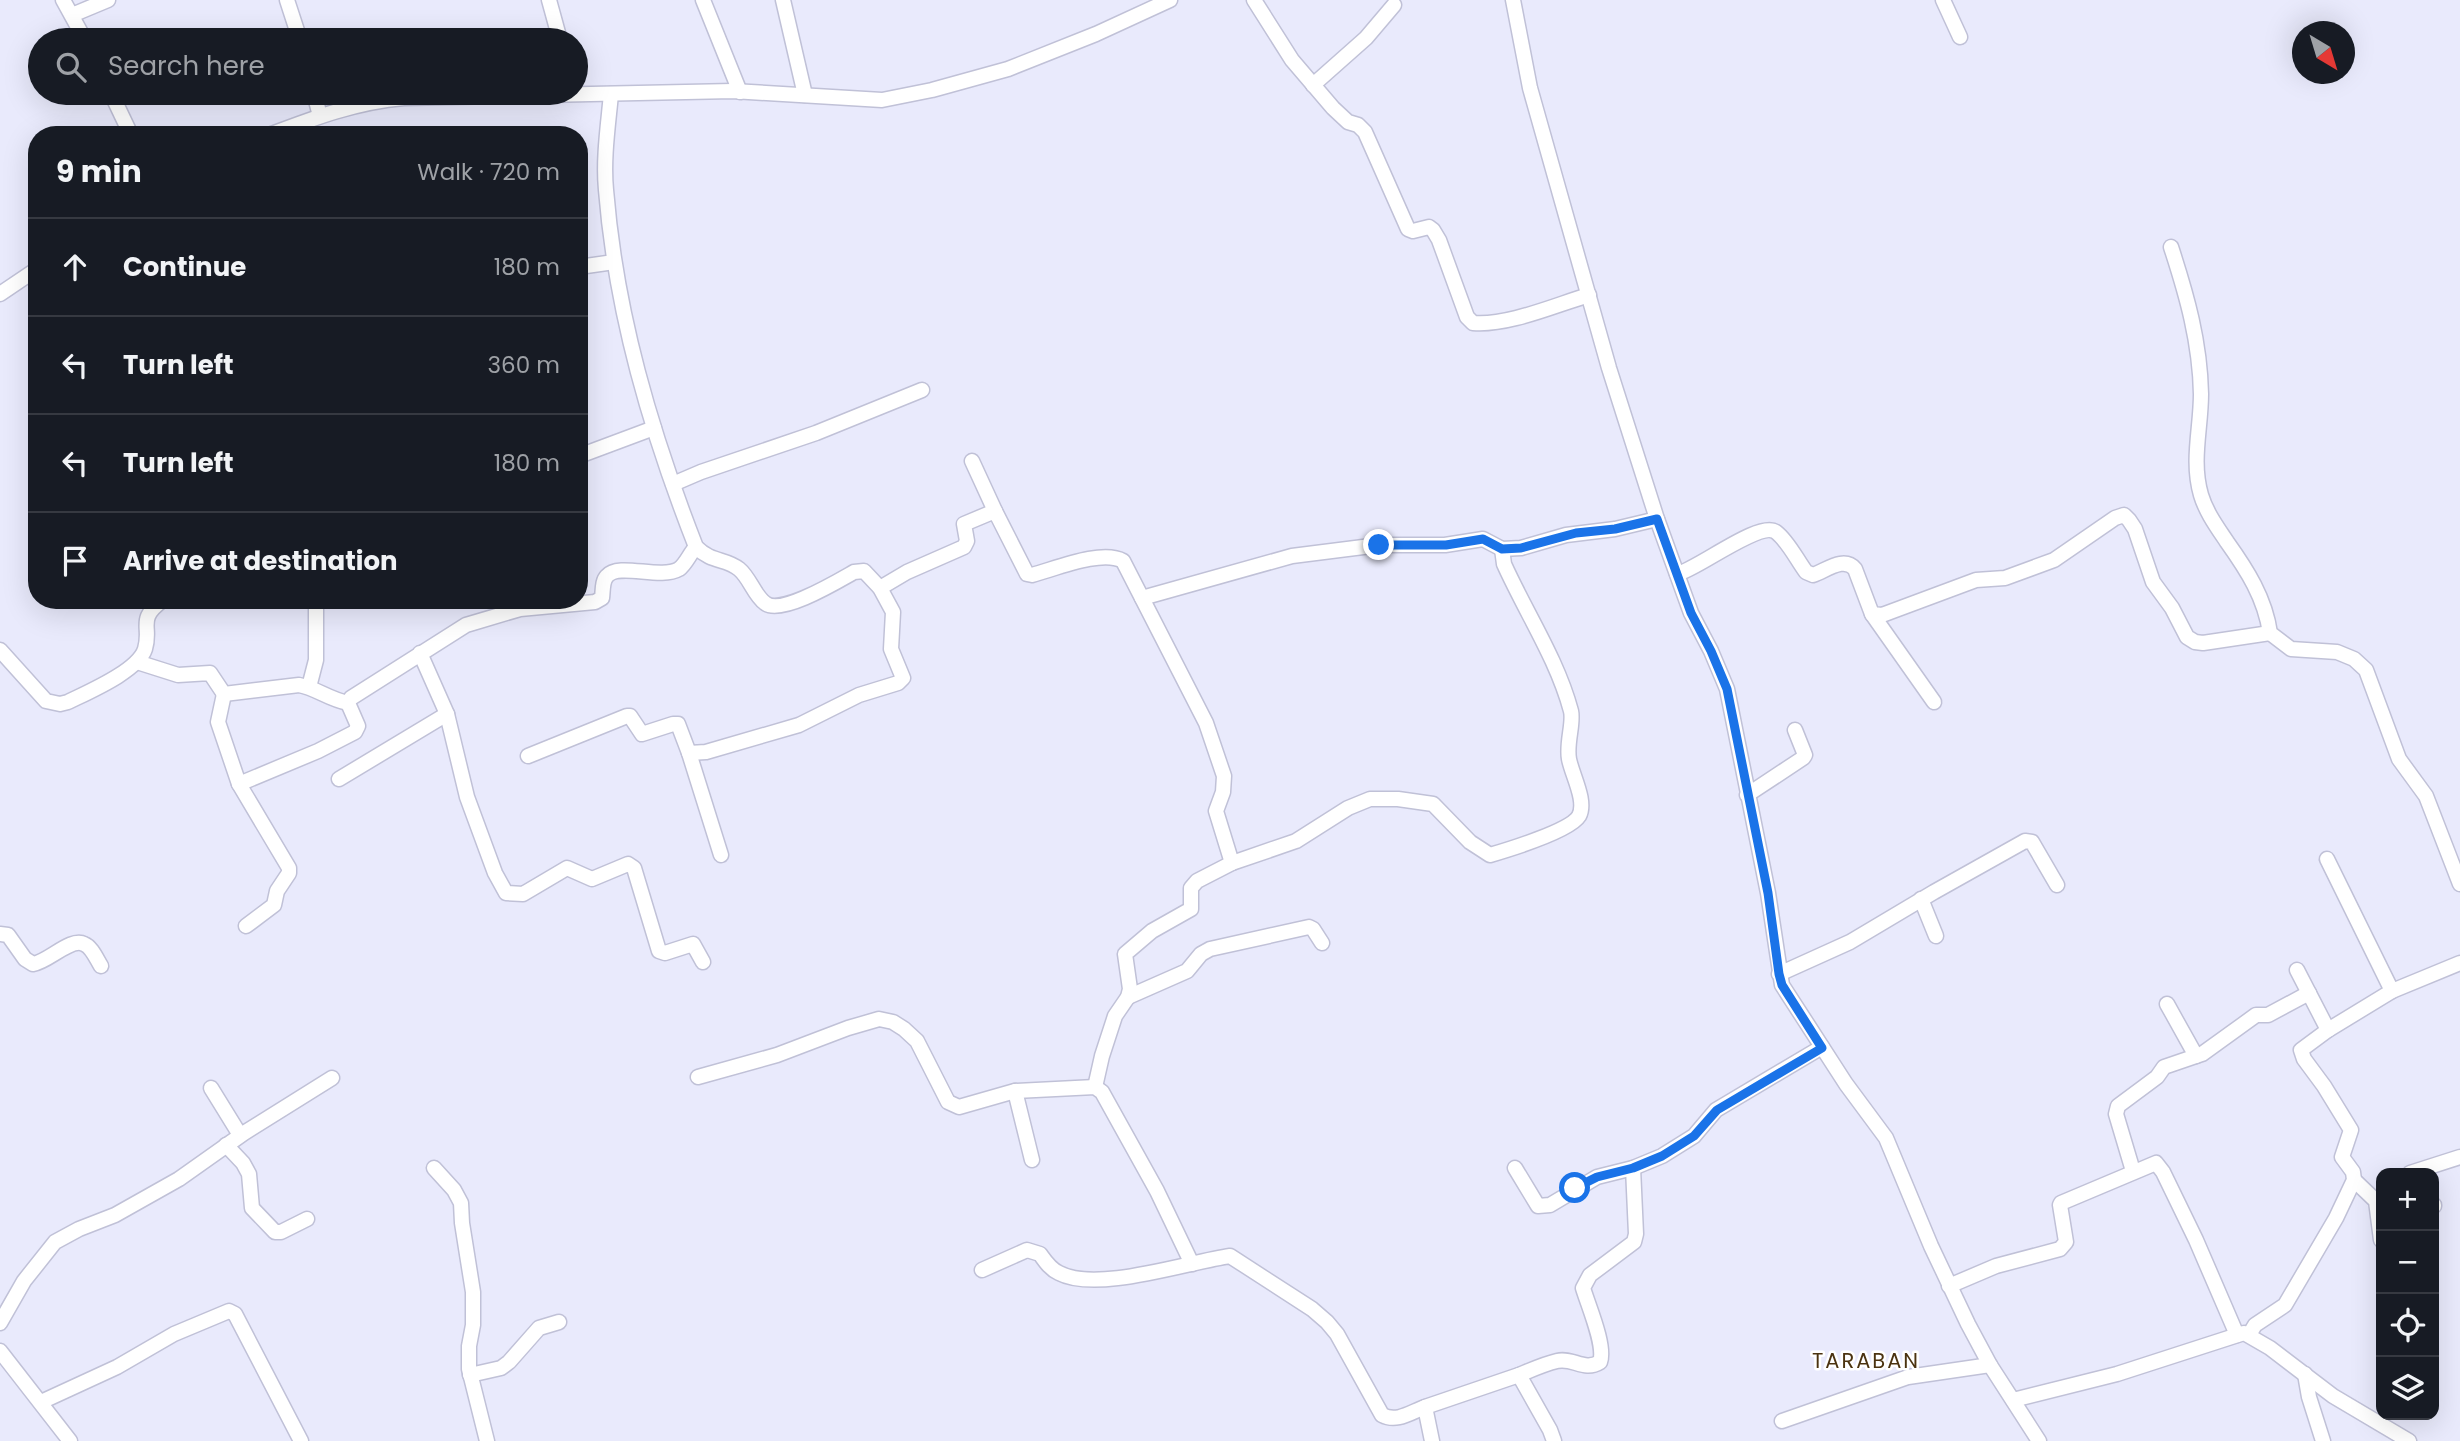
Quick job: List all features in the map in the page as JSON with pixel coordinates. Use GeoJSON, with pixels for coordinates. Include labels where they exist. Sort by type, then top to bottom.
{"type":"FeatureCollection","features":[{"type":"Feature","properties":{"kind":"street"},"geometry":{"type":"LineString","coordinates":[[63,0],[79,28]]}},
{"type":"Feature","properties":{"kind":"street"},"geometry":{"type":"LineString","coordinates":[[72,15],[108,0]]}},
{"type":"Feature","properties":{"kind":"street"},"geometry":{"type":"LineString","coordinates":[[287,0],[296,28]]}},
{"type":"Feature","properties":{"kind":"street"},"geometry":{"type":"LineString","coordinates":[[549,0],[557,28]]}},
{"type":"Feature","properties":{"kind":"street"},"geometry":{"type":"LineString","coordinates":[[703,0],[740,92]]}},
{"type":"Feature","properties":{"kind":"street"},"geometry":{"type":"LineString","coordinates":[[783,0],[805,95]]}},
{"type":"Feature","properties":{"kind":"street"},"geometry":{"type":"LineString","coordinates":[[588,94],[740,92],[882,100],[971,80],[1059,50],[1170,0]]}},
{"type":"Feature","properties":{"kind":"street"},"geometry":{"type":"LineString","coordinates":[[1254,0],[1292,60],[1348,122],[1358,125],[1365,132],[1408,229],[1433,230],[1467,317],[1473,323],[1482,324],[1511,318],[1590,295]]}},
{"type":"Feature","properties":{"kind":"street"},"geometry":{"type":"LineString","coordinates":[[1513,0],[1530,88],[1609,368],[1657,519],[1691,613],[1727,689],[1768,893],[1782,985],[1822,1048],[1886,1138],[1949,1286],[1990,1365],[2039,1441]]}},
{"type":"Feature","properties":{"kind":"street"},"geometry":{"type":"LineString","coordinates":[[1943,0],[1960,37]]}},
{"type":"Feature","properties":{"kind":"street"},"geometry":{"type":"LineString","coordinates":[[1314,85],[1366,38],[1394,5]]}},
{"type":"Feature","properties":{"kind":"street"},"geometry":{"type":"LineString","coordinates":[[611,94],[605,188],[626,328],[642,392],[696,547],[713,560],[732,564],[741,570],[762,602],[774,607],[794,602],[864,571],[880,588],[893,612],[891,649],[903,678],[859,695],[799,724],[706,752],[689,753]]}},
{"type":"Feature","properties":{"kind":"street"},"geometry":{"type":"LineString","coordinates":[[117,105],[127,126]]}},
{"type":"Feature","properties":{"kind":"street"},"geometry":{"type":"LineString","coordinates":[[317,105],[320,116]]}},
{"type":"Feature","properties":{"kind":"street"},"geometry":{"type":"LineString","coordinates":[[293,126],[359,105]]}},
{"type":"Feature","properties":{"kind":"street"},"geometry":{"type":"LineString","coordinates":[[2171,247],[2188,296],[2199,355],[2201,396],[2195,465],[2201,496],[2213,523],[2242,563],[2260,595],[2270,633],[2291,649],[2337,652],[2354,659],[2366,670],[2399,759],[2426,796],[2460,884]]}},
{"type":"Feature","properties":{"kind":"street"},"geometry":{"type":"LineString","coordinates":[[588,266],[614,262]]}},
{"type":"Feature","properties":{"kind":"street"},"geometry":{"type":"LineString","coordinates":[[0,293],[28,275]]}},
{"type":"Feature","properties":{"kind":"street"},"geometry":{"type":"LineString","coordinates":[[673,484],[816,433],[922,390]]}},
{"type":"Feature","properties":{"kind":"street"},"geometry":{"type":"LineString","coordinates":[[588,453],[654,428]]}},
{"type":"Feature","properties":{"kind":"street"},"geometry":{"type":"LineString","coordinates":[[971,461],[1027,574],[1105,557],[1117,558],[1127,566],[1206,723],[1224,776],[1223,792],[1216,811],[1231,863]]}},
{"type":"Feature","properties":{"kind":"street"},"geometry":{"type":"LineString","coordinates":[[880,588],[907,572],[958,550],[967,541],[964,524],[995,511]]}},
{"type":"Feature","properties":{"kind":"street"},"geometry":{"type":"LineString","coordinates":[[1872,614],[1887,614],[1976,580],[2006,578],[2054,560],[2115,517],[2124,515],[2135,530],[2153,582],[2172,607],[2187,637],[2203,643],[2270,633]]}},
{"type":"Feature","properties":{"kind":"street"},"geometry":{"type":"LineString","coordinates":[[1142,598],[1264,563],[1323,552],[1379,545],[1446,545],[1483,539],[1502,549],[1529,547],[1576,533],[1615,529],[1657,519]]}},
{"type":"Feature","properties":{"kind":"street"},"geometry":{"type":"LineString","coordinates":[[1677,574],[1690,570],[1760,530],[1770,529],[1778,533],[1806,572],[1813,575],[1844,562],[1850,564],[1855,569],[1872,614],[1934,702]]}},
{"type":"Feature","properties":{"kind":"street"},"geometry":{"type":"LineString","coordinates":[[588,602],[601,598],[604,578],[608,574],[618,570],[641,573],[673,571],[683,565],[696,547]]}},
{"type":"Feature","properties":{"kind":"street"},"geometry":{"type":"LineString","coordinates":[[1095,1087],[1115,1016],[1128,997],[1130,989],[1125,954],[1152,930],[1191,909],[1193,884],[1231,863],[1296,841],[1348,808],[1370,799],[1398,799],[1433,804],[1470,842],[1490,855],[1546,836],[1576,821],[1581,810],[1569,758],[1568,738],[1572,713],[1547,648],[1504,564],[1502,549]]}},
{"type":"Feature","properties":{"kind":"street"},"geometry":{"type":"LineString","coordinates":[[0,650],[46,701],[60,704],[137,662],[145,649],[146,618],[152,609]]}},
{"type":"Feature","properties":{"kind":"street"},"geometry":{"type":"LineString","coordinates":[[309,687],[316,660],[316,609]]}},
{"type":"Feature","properties":{"kind":"street"},"geometry":{"type":"LineString","coordinates":[[348,703],[358,693],[466,625],[527,609]]}},
{"type":"Feature","properties":{"kind":"street"},"geometry":{"type":"LineString","coordinates":[[420,653],[447,714],[467,797],[495,873],[506,893],[523,894],[567,868],[592,879],[628,864],[634,868],[659,951],[665,953],[693,944],[703,962]]}},
{"type":"Feature","properties":{"kind":"street"},"geometry":{"type":"LineString","coordinates":[[137,662],[178,674],[210,673],[224,694],[218,722],[239,784],[289,868],[285,881],[277,891],[274,905],[246,926]]}},
{"type":"Feature","properties":{"kind":"street"},"geometry":{"type":"LineString","coordinates":[[224,694],[299,685],[309,687],[332,700],[348,703]]}},
{"type":"Feature","properties":{"kind":"street"},"geometry":{"type":"LineString","coordinates":[[239,784],[318,751],[355,732],[358,726],[348,703]]}},
{"type":"Feature","properties":{"kind":"street"},"geometry":{"type":"LineString","coordinates":[[339,779],[447,714]]}},
{"type":"Feature","properties":{"kind":"street"},"geometry":{"type":"LineString","coordinates":[[528,756],[627,716],[631,716],[642,734],[678,724],[722,855]]}},
{"type":"Feature","properties":{"kind":"street"},"geometry":{"type":"LineString","coordinates":[[1747,795],[1803,758],[1805,755],[1794,730]]}},
{"type":"Feature","properties":{"kind":"street"},"geometry":{"type":"LineString","coordinates":[[1779,974],[1850,942],[2029,840],[2057,885]]}},
{"type":"Feature","properties":{"kind":"street"},"geometry":{"type":"LineString","coordinates":[[2327,859],[2392,991]]}},
{"type":"Feature","properties":{"kind":"street"},"geometry":{"type":"LineString","coordinates":[[1922,899],[1936,936]]}},
{"type":"Feature","properties":{"kind":"street"},"geometry":{"type":"LineString","coordinates":[[1128,997],[1187,971],[1201,954],[1210,948],[1309,927],[1314,929],[1322,943]]}},
{"type":"Feature","properties":{"kind":"street"},"geometry":{"type":"LineString","coordinates":[[0,934],[9,935],[29,963],[39,963],[69,945],[84,943],[101,967]]}},
{"type":"Feature","properties":{"kind":"street"},"geometry":{"type":"LineString","coordinates":[[2013,1400],[2117,1374],[2243,1335],[2285,1304],[2336,1218],[2354,1180],[2353,1172],[2343,1157],[2351,1130],[2300,1052],[2328,1030],[2392,991],[2460,963]]}},
{"type":"Feature","properties":{"kind":"street"},"geometry":{"type":"LineString","coordinates":[[2297,970],[2328,1030]]}},
{"type":"Feature","properties":{"kind":"street"},"geometry":{"type":"LineString","coordinates":[[2133,1171],[2117,1109],[2157,1077],[2164,1067],[2196,1056],[2256,1015],[2268,1015],[2309,993]]}},
{"type":"Feature","properties":{"kind":"street"},"geometry":{"type":"LineString","coordinates":[[2167,1004],[2196,1056]]}},
{"type":"Feature","properties":{"kind":"street"},"geometry":{"type":"LineString","coordinates":[[698,1077],[777,1055],[879,1019],[893,1022],[917,1041],[948,1102],[954,1107],[1015,1091],[1095,1087],[1102,1092],[1151,1180],[1192,1264]]}},
{"type":"Feature","properties":{"kind":"street"},"geometry":{"type":"LineString","coordinates":[[1515,1168],[1538,1206],[1543,1207],[1597,1177],[1633,1168],[1682,1145],[1694,1136],[1717,1110],[1822,1048]]}},
{"type":"Feature","properties":{"kind":"street"},"geometry":{"type":"LineString","coordinates":[[0,1323],[24,1281],[55,1242],[79,1229],[116,1215],[179,1179],[240,1135],[332,1078]]}},
{"type":"Feature","properties":{"kind":"street"},"geometry":{"type":"LineString","coordinates":[[211,1088],[240,1135]]}},
{"type":"Feature","properties":{"kind":"street"},"geometry":{"type":"LineString","coordinates":[[1015,1091],[1032,1160]]}},
{"type":"Feature","properties":{"kind":"street"},"geometry":{"type":"LineString","coordinates":[[226,1145],[243,1163],[248,1174],[252,1208],[275,1232],[281,1232],[306,1219]]}},
{"type":"Feature","properties":{"kind":"street"},"geometry":{"type":"LineString","coordinates":[[2429,1168],[2460,1157]]}},
{"type":"Feature","properties":{"kind":"street"},"geometry":{"type":"LineString","coordinates":[[1949,1286],[1996,1265],[2060,1249],[2066,1242],[2061,1203],[2156,1163],[2243,1335],[2305,1374],[2333,1396],[2409,1441]]}},
{"type":"Feature","properties":{"kind":"street"},"geometry":{"type":"LineString","coordinates":[[435,1168],[454,1190],[461,1203],[473,1293],[473,1325],[468,1346],[470,1375],[486,1441]]}},
{"type":"Feature","properties":{"kind":"street"},"geometry":{"type":"LineString","coordinates":[[982,1270],[1027,1250],[1040,1254],[1058,1273],[1074,1278],[1124,1277],[1230,1256],[1312,1309],[1327,1322],[1337,1334],[1382,1415],[1396,1419],[1557,1361],[1564,1360],[1588,1367],[1600,1362],[1601,1346],[1583,1288],[1590,1275],[1634,1242],[1636,1234],[1633,1168]]}},
{"type":"Feature","properties":{"kind":"street"},"geometry":{"type":"LineString","coordinates":[[2354,1180],[2376,1196]]}},
{"type":"Feature","properties":{"kind":"street"},"geometry":{"type":"LineString","coordinates":[[41,1402],[117,1367],[174,1334],[229,1311],[234,1314],[300,1441]]}},
{"type":"Feature","properties":{"kind":"street"},"geometry":{"type":"LineString","coordinates":[[470,1375],[501,1368],[538,1328],[559,1322]]}},
{"type":"Feature","properties":{"kind":"street"},"geometry":{"type":"LineString","coordinates":[[0,1351],[70,1441]]}},
{"type":"Feature","properties":{"kind":"street"},"geometry":{"type":"LineString","coordinates":[[1782,1421],[1908,1377],[1990,1365]]}},
{"type":"Feature","properties":{"kind":"street"},"geometry":{"type":"LineString","coordinates":[[2305,1374],[2309,1397],[2323,1441]]}},
{"type":"Feature","properties":{"kind":"street"},"geometry":{"type":"LineString","coordinates":[[1519,1375],[1554,1441]]}},
{"type":"Feature","properties":{"kind":"street"},"geometry":{"type":"LineString","coordinates":[[1425,1407],[1432,1441]]}},
{"type":"Feature","properties":{"kind":"district","name":"TARABAN"},"geometry":{"type":"Point","coordinates":[1866,1361]}},
{"type":"Feature","properties":{"kind":"route"},"geometry":{"type":"LineString","coordinates":[[1379,545],[1446,545],[1483,539],[1502,549],[1521,548],[1576,533],[1615,529],[1657,519],[1691,613],[1727,689],[1768,893],[1779,974],[1782,985],[1822,1048],[1712,1113],[1694,1136],[1682,1145],[1633,1168],[1597,1177],[1575,1188]]}}]}
